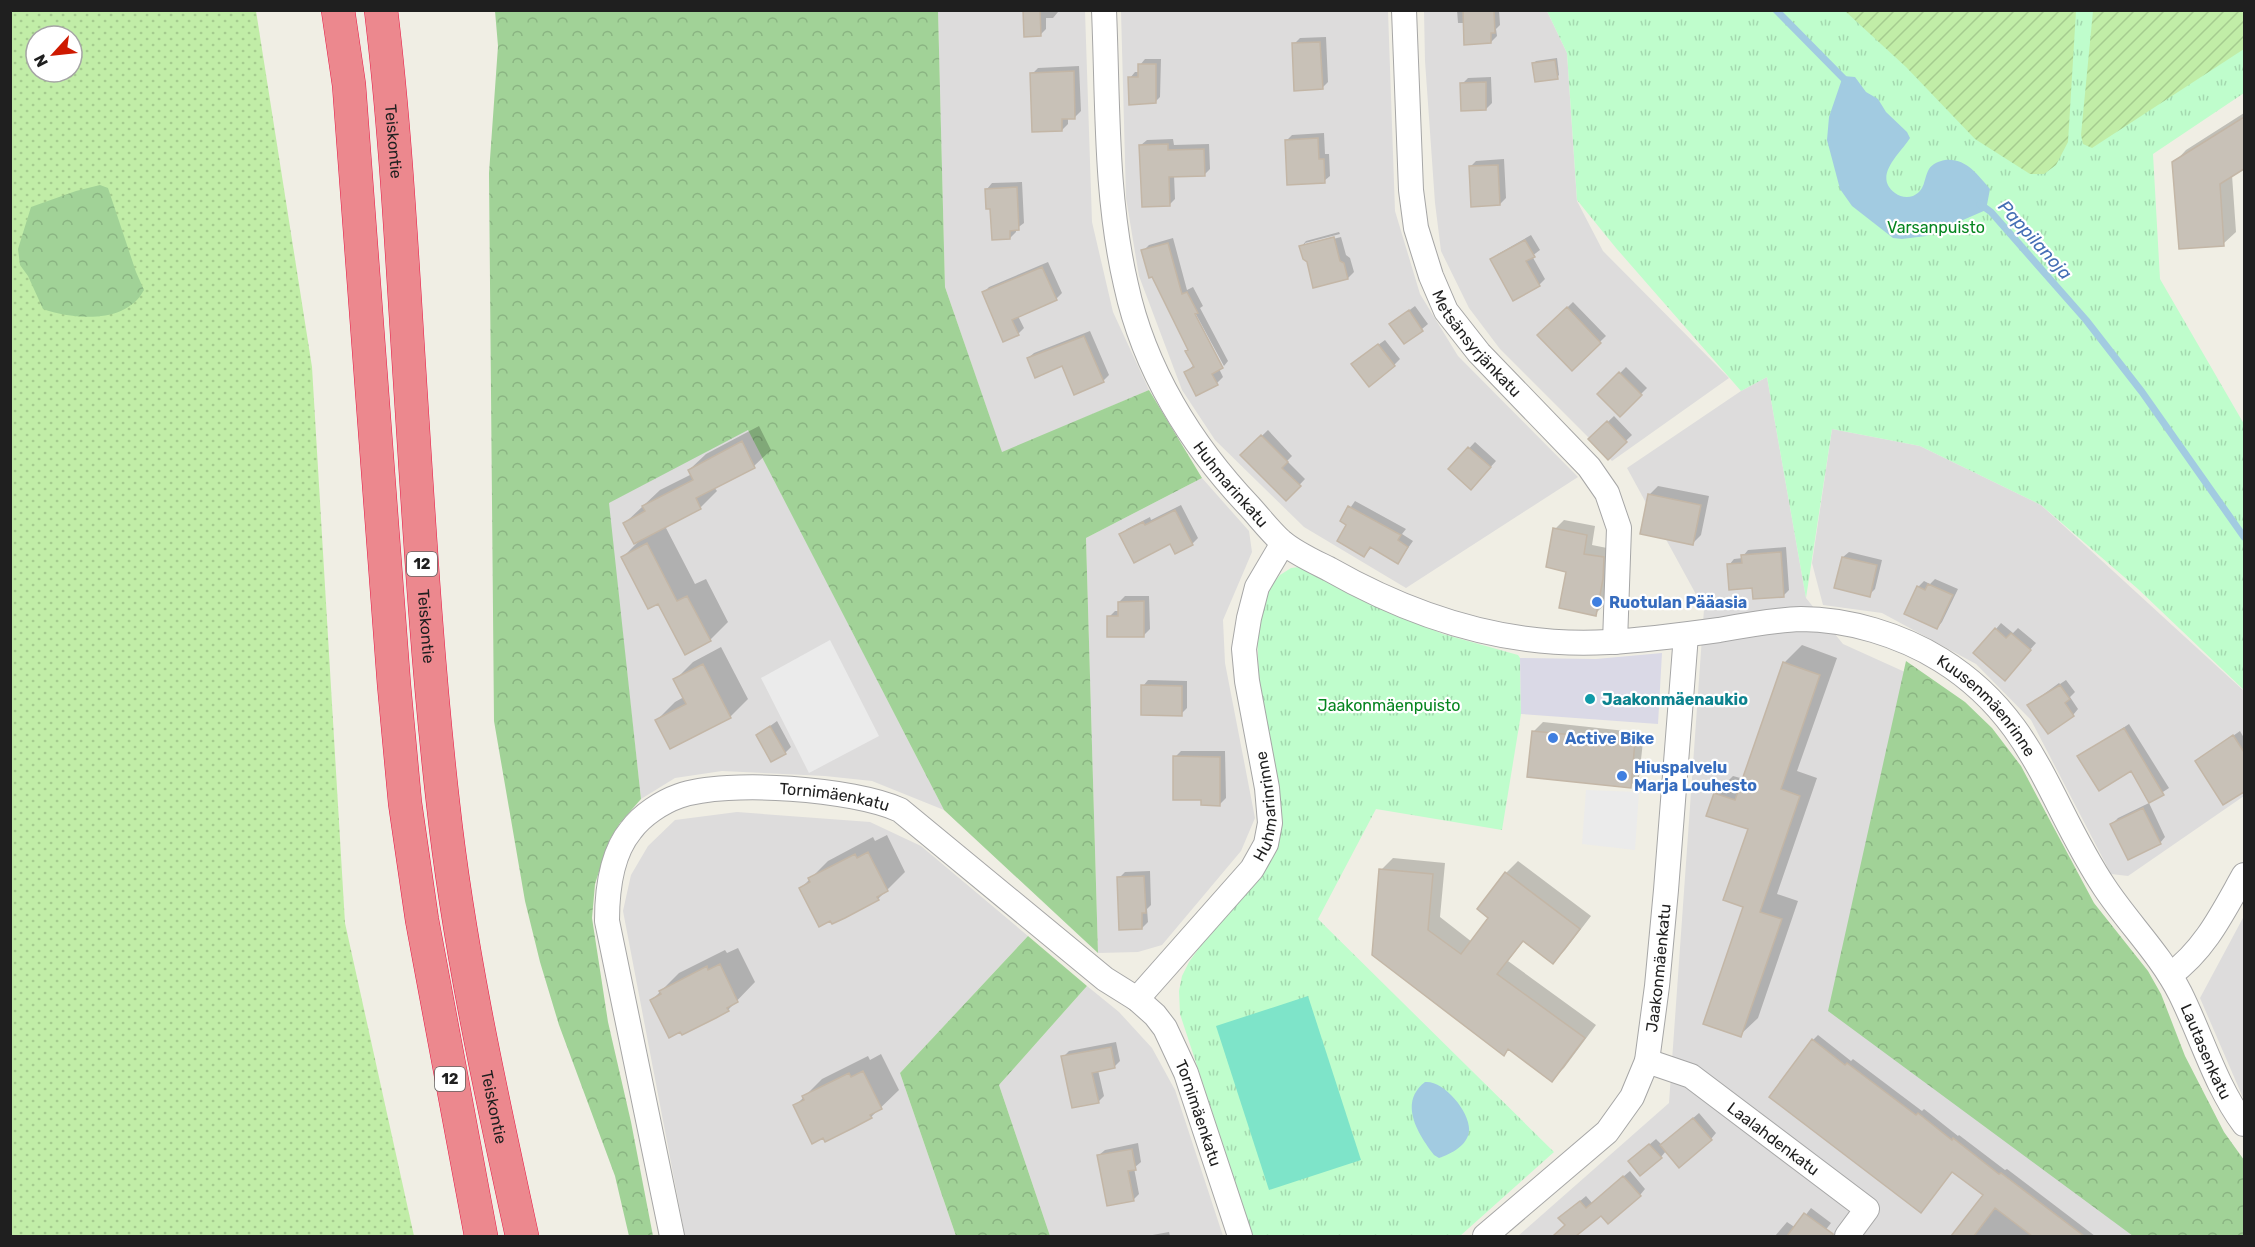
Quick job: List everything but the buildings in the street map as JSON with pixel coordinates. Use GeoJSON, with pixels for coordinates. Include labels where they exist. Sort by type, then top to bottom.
{"type":"FeatureCollection","features":[{"type":"Feature","properties":{"kind":"highway","name":"12"},"geometry":{"type":"LineString","coordinates":[[338,10],[349,85],[393,673],[405,803],[424,932],[481,1236]]}},
{"type":"Feature","properties":{"kind":"highway","name":"Teiskontie"},"geometry":{"type":"LineString","coordinates":[[381,10],[402,230],[425,604],[443,804],[460,936],[522,1236]]}},
{"type":"Feature","properties":{"kind":"street","name":"Huhmarinkatu"},"geometry":{"type":"LineString","coordinates":[[1104,10],[1110,188],[1126,287],[1152,366],[1174,406],[1221,477],[1283,543],[1354,584],[1461,627],[1531,642],[1583,644],[1686,635]]}},
{"type":"Feature","properties":{"kind":"street","name":"Metsänsyrjänkatu"},"geometry":{"type":"LineString","coordinates":[[1404,10],[1411,183],[1416,228],[1431,276],[1446,310],[1479,353],[1589,467],[1607,493],[1619,528],[1615,642]]}},
{"type":"Feature","properties":{"kind":"street","name":"Huhmarinrinne"},"geometry":{"type":"LineString","coordinates":[[1137,999],[1252,869],[1266,844],[1270,823],[1267,788],[1252,710],[1244,649],[1257,587],[1283,543]]}},
{"type":"Feature","properties":{"kind":"street","name":"Kuusenmäenrinne"},"geometry":{"type":"LineString","coordinates":[[1686,635],[1795,619],[1835,622],[1881,633],[1921,649],[1962,674],[1981,690],[2018,731],[2106,889],[2170,975]]}},
{"type":"Feature","properties":{"kind":"street","name":"Jaakonmäenkatu"},"geometry":{"type":"LineString","coordinates":[[1485,1236],[1607,1132],[1632,1097],[1647,1061],[1666,890],[1686,635]]}},
{"type":"Feature","properties":{"kind":"street","name":"Tornimäenkatu"},"geometry":{"type":"LineString","coordinates":[[672,1236],[607,921],[610,881],[621,845],[631,830],[660,806],[679,796],[742,788],[796,789],[883,802],[900,810],[1105,979],[1137,999],[1155,1015],[1165,1028],[1186,1073],[1240,1236]]}},
{"type":"Feature","properties":{"kind":"street"},"geometry":{"type":"LineString","coordinates":[[2170,975],[2185,964],[2200,948],[2244,875]]}},
{"type":"Feature","properties":{"kind":"street","name":"Lautasenkatu"},"geometry":{"type":"LineString","coordinates":[[2170,975],[2230,1105],[2244,1124]]}},
{"type":"Feature","properties":{"kind":"street","name":"Laalahdenkatu"},"geometry":{"type":"LineString","coordinates":[[1647,1061],[1691,1076],[1867,1209],[1847,1236]]}},
{"type":"Feature","properties":{"kind":"shaded area"},"geometry":{"type":"Polygon","coordinates":[[[938,11],[1085,11],[1092,222],[1113,312],[1149,390],[1002,453],[945,287],[938,11]]]}},
{"type":"Feature","properties":{"kind":"shaded area"},"geometry":{"type":"Polygon","coordinates":[[[1121,11],[1388,11],[1395,211],[1420,294],[1458,356],[1578,477],[1406,588],[1304,527],[1215,440],[1182,390],[1139,276],[1126,198],[1121,11]]]}},
{"type":"Feature","properties":{"kind":"shaded area"},"geometry":{"type":"Polygon","coordinates":[[[1424,11],[1547,11],[1567,53],[1577,201],[1603,251],[1729,378],[1612,461],[1500,349],[1469,308],[1441,251],[1435,203],[1425,61],[1424,11]]]}},
{"type":"Feature","properties":{"kind":"shaded area"},"geometry":{"type":"Polygon","coordinates":[[[1767,377],[1806,598],[1843,644],[1927,682],[2244,1236],[1518,1236],[1669,1103],[1704,609],[1627,468],[1741,391],[1767,377]]]}},
{"type":"Feature","properties":{"kind":"shaded area"},"geometry":{"type":"Polygon","coordinates":[[[748,429],[944,810],[872,781],[825,776],[722,771],[675,778],[641,799],[608,503],[748,429]]]}},
{"type":"Feature","properties":{"kind":"shaded area"},"geometry":{"type":"Polygon","coordinates":[[[1832,429],[1920,446],[2041,505],[2244,691],[2244,796],[2128,876],[2111,874],[2031,720],[1976,664],[1882,613],[1823,605],[1812,563],[1832,429]]]}},
{"type":"Feature","properties":{"kind":"shaded area"},"geometry":{"type":"Polygon","coordinates":[[[1202,478],[1249,531],[1252,552],[1223,620],[1225,663],[1255,818],[1241,851],[1162,945],[1138,952],[1098,953],[1086,538],[1202,478]]]}},
{"type":"Feature","properties":{"kind":"shaded area"},"geometry":{"type":"Polygon","coordinates":[[[830,640],[879,736],[809,773],[761,678],[830,640]]]}},
{"type":"Feature","properties":{"kind":"shaded area","name":"Jaakonmäenaukio"},"geometry":{"type":"Polygon","coordinates":[[[1662,653],[1658,724],[1521,714],[1520,658],[1596,659],[1662,653]]]}},
{"type":"Feature","properties":{"kind":"shaded area"},"geometry":{"type":"Polygon","coordinates":[[[1586,790],[1639,792],[1635,850],[1582,844],[1586,790]]]}},
{"type":"Feature","properties":{"kind":"shaded area"},"geometry":{"type":"Polygon","coordinates":[[[737,812],[870,822],[921,846],[1028,936],[900,1073],[956,1236],[685,1236],[623,911],[631,875],[648,846],[675,820],[737,812]]]}},
{"type":"Feature","properties":{"kind":"shaded area"},"geometry":{"type":"Polygon","coordinates":[[[2244,916],[2244,1100],[2200,998],[2244,916]]]}},
{"type":"Feature","properties":{"kind":"shaded area"},"geometry":{"type":"Polygon","coordinates":[[[1087,986],[1119,1012],[1152,1048],[1175,1090],[1223,1236],[1050,1236],[999,1085],[1087,986]]]}},
{"type":"Feature","properties":{"kind":"green space"},"geometry":{"type":"Polygon","coordinates":[[[938,10],[945,287],[1002,452],[1149,390],[1202,478],[1086,538],[1098,953],[944,810],[748,430],[609,503],[641,799],[620,823],[609,841],[595,884],[592,918],[608,1022],[631,1122],[653,1236],[629,1236],[615,1176],[559,1025],[540,962],[525,901],[494,721],[489,173],[498,46],[495,11],[938,10]]]}},
{"type":"Feature","properties":{"kind":"green space"},"geometry":{"type":"Polygon","coordinates":[[[10,11],[256,11],[312,367],[345,923],[414,1236],[11,1236],[10,11]]]}},
{"type":"Feature","properties":{"kind":"green space","name":"Varsanpuisto"},"geometry":{"type":"Polygon","coordinates":[[[1547,11],[2244,11],[2244,93],[2153,154],[2160,279],[2244,424],[2244,690],[2138,589],[2041,505],[1920,446],[1832,429],[1806,598],[1767,377],[1741,391],[1577,200],[1567,53],[1547,11]]]}},
{"type":"Feature","properties":{"kind":"green space"},"geometry":{"type":"Polygon","coordinates":[[[1845,11],[2076,11],[2068,142],[2056,165],[2044,174],[2030,174],[1975,139],[1906,67],[1845,11]]]}},
{"type":"Feature","properties":{"kind":"green space"},"geometry":{"type":"Polygon","coordinates":[[[2093,11],[2244,11],[2244,49],[2092,148],[2083,144],[2081,135],[2093,11]]]}},
{"type":"Feature","properties":{"kind":"green space"},"geometry":{"type":"Polygon","coordinates":[[[100,185],[108,188],[144,290],[136,301],[113,314],[84,317],[43,309],[28,276],[20,265],[18,249],[31,207],[100,185]]]}},
{"type":"Feature","properties":{"kind":"green space","name":"Jaakonmäenpuisto"},"geometry":{"type":"Polygon","coordinates":[[[1299,567],[1443,634],[1518,655],[1520,658],[1521,714],[1502,830],[1376,809],[1318,919],[1554,1152],[1460,1236],[1253,1236],[1180,1014],[1179,991],[1182,976],[1189,962],[1204,941],[1258,880],[1276,773],[1259,677],[1257,634],[1270,586],[1280,575],[1291,568],[1299,567]]]}},
{"type":"Feature","properties":{"kind":"green space"},"geometry":{"type":"Polygon","coordinates":[[[1906,661],[1965,702],[1992,728],[2021,766],[2094,903],[2148,971],[2161,994],[2185,1056],[2224,1132],[2244,1160],[2244,1236],[2133,1236],[1828,1011],[1906,661]]]}},
{"type":"Feature","properties":{"kind":"green space"},"geometry":{"type":"Polygon","coordinates":[[[1028,936],[1087,986],[999,1085],[1050,1236],[956,1236],[900,1073],[1028,936]]]}},
{"type":"Feature","properties":{"kind":"green space"},"geometry":{"type":"Polygon","coordinates":[[[1308,996],[1361,1160],[1269,1190],[1216,1026],[1308,996]]]}},
{"type":"Feature","properties":{"kind":"water"},"geometry":{"type":"Polygon","coordinates":[[[1843,76],[1855,77],[1866,92],[1878,99],[1886,112],[1907,132],[1910,138],[1887,172],[1886,179],[1895,193],[1904,197],[1917,194],[1932,166],[1943,160],[1952,160],[1965,164],[1990,189],[1986,210],[1926,236],[1902,239],[1893,238],[1852,206],[1840,189],[1827,140],[1829,117],[1843,76]]]}},
{"type":"Feature","properties":{"kind":"water"},"geometry":{"type":"Polygon","coordinates":[[[1425,1082],[1440,1086],[1448,1092],[1466,1115],[1468,1124],[1469,1131],[1466,1141],[1454,1151],[1439,1158],[1434,1155],[1422,1138],[1413,1118],[1413,1099],[1417,1090],[1425,1082]]]}},
{"type":"Feature","properties":{"kind":"waterway","name":"Pappilanoja"},"geometry":{"type":"LineString","coordinates":[[1776,10],[1848,83]]}},
{"type":"Feature","properties":{"kind":"waterway","name":"Pappilanoja"},"geometry":{"type":"LineString","coordinates":[[1980,204],[1991,212],[2086,320],[2142,392],[2244,537]]}},
{"type":"Feature","properties":{"kind":"place","name":"Ruotulan Pääasia"},"geometry":{"type":"Point","coordinates":[1597,602]}},
{"type":"Feature","properties":{"kind":"place","name":"Jaakonmäenaukio"},"geometry":{"type":"Point","coordinates":[1590,699]}},
{"type":"Feature","properties":{"kind":"place","name":"Active Bike"},"geometry":{"type":"Point","coordinates":[1553,738]}},
{"type":"Feature","properties":{"kind":"place","name":"Hiuspalvelu Marja Louhesto"},"geometry":{"type":"Point","coordinates":[1622,776]}}]}
